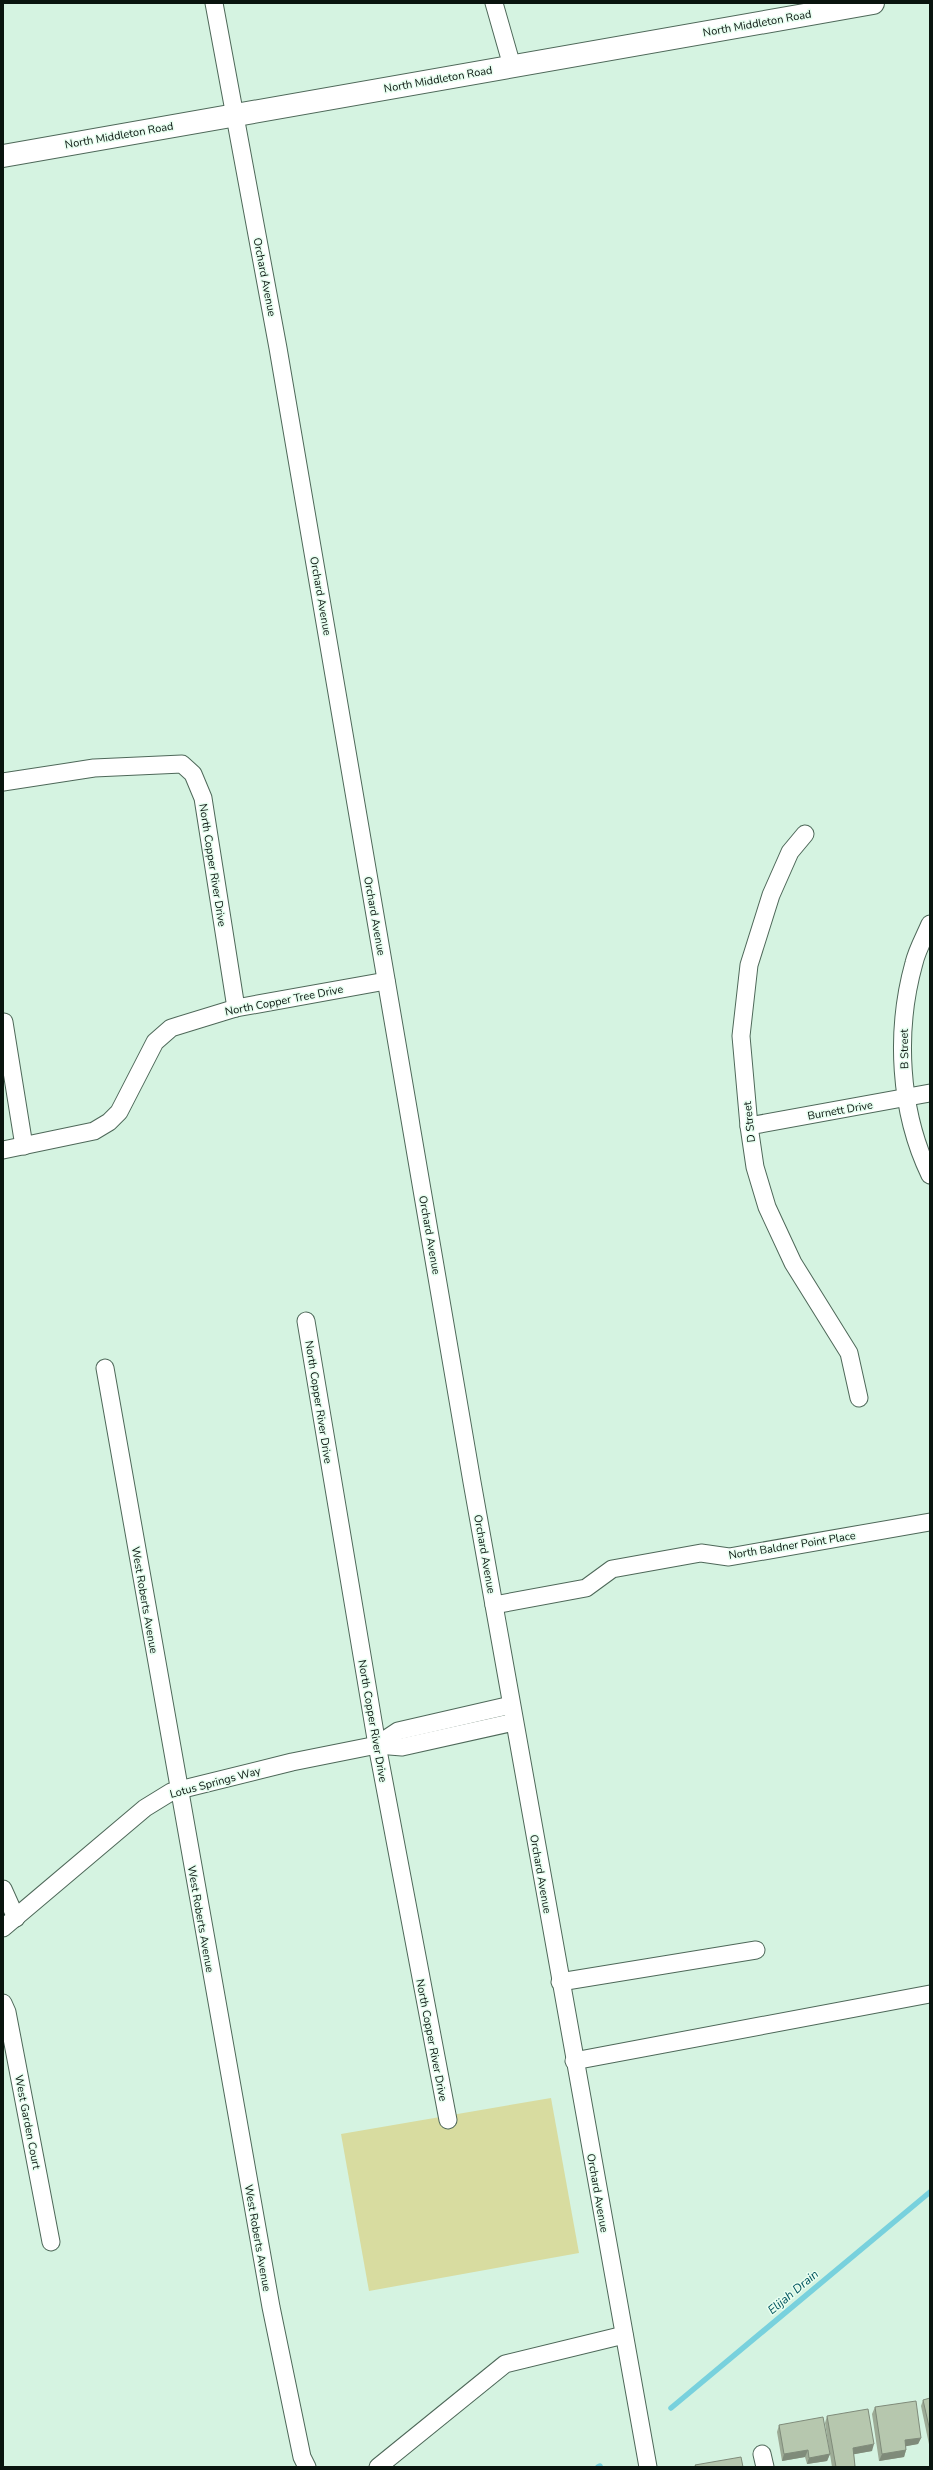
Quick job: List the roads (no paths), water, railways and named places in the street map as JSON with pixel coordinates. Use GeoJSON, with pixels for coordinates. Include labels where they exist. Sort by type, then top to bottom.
{"type":"FeatureCollection","features":[{"type":"Feature","properties":{"kind":"main road","name":"North Middleton Road"},"geometry":{"type":"LineString","coordinates":[[3,156],[872,3]]}},
{"type":"Feature","properties":{"kind":"street","name":"Orchard Avenue"},"geometry":{"type":"LineString","coordinates":[[214,3],[278,348],[511,1705],[648,2467]]}},
{"type":"Feature","properties":{"kind":"street"},"geometry":{"type":"LineString","coordinates":[[494,3],[512,66]]}},
{"type":"Feature","properties":{"kind":"street","name":"North Copper River Drive"},"geometry":{"type":"LineString","coordinates":[[3,782],[94,768],[174,764],[182,764],[193,774],[203,798],[236,1008]]}},
{"type":"Feature","properties":{"kind":"street","name":"D Street"},"geometry":{"type":"LineString","coordinates":[[805,834],[790,852],[770,895],[749,965],[742,1036],[749,1126],[755,1167],[767,1207],[793,1263],[849,1352],[859,1398]]}},
{"type":"Feature","properties":{"kind":"street","name":"B Street"},"geometry":{"type":"LineString","coordinates":[[930,924],[914,963],[902,1030],[906,1098],[921,1156],[930,1175]]}},
{"type":"Feature","properties":{"kind":"street","name":"North Copper Tree Drive"},"geometry":{"type":"LineString","coordinates":[[3,1150],[94,1131],[109,1122],[119,1112],[155,1042],[171,1028],[236,1008],[386,981]]}},
{"type":"Feature","properties":{"kind":"street"},"geometry":{"type":"LineString","coordinates":[[4,1022],[24,1146]]}},
{"type":"Feature","properties":{"kind":"street","name":"Burnett Drive"},"geometry":{"type":"LineString","coordinates":[[749,1126],[930,1093]]}},
{"type":"Feature","properties":{"kind":"street","name":"North Copper River Drive"},"geometry":{"type":"LineString","coordinates":[[306,1321],[377,1745],[448,2120]]}},
{"type":"Feature","properties":{"kind":"street","name":"West Roberts Avenue"},"geometry":{"type":"LineString","coordinates":[[105,1368],[178,1790],[271,2307],[302,2457],[307,2467]]}},
{"type":"Feature","properties":{"kind":"street","name":"North Baldner Point Place"},"geometry":{"type":"LineString","coordinates":[[494,1605],[586,1588],[612,1569],[701,1553],[729,1558],[930,1522]]}},
{"type":"Feature","properties":{"kind":"street","name":"Lotus Springs Way"},"geometry":{"type":"LineString","coordinates":[[377,1745],[398,1730],[511,1705]]}},
{"type":"Feature","properties":{"kind":"street","name":"Lotus Springs Way"},"geometry":{"type":"LineString","coordinates":[[10,1923],[145,1808],[171,1792],[292,1762],[377,1745],[402,1747],[514,1722]]}},
{"type":"Feature","properties":{"kind":"street"},"geometry":{"type":"LineString","coordinates":[[3,1889],[10,1923]]}},
{"type":"Feature","properties":{"kind":"street"},"geometry":{"type":"LineString","coordinates":[[560,1982],[756,1950]]}},
{"type":"Feature","properties":{"kind":"street"},"geometry":{"type":"LineString","coordinates":[[574,2061],[930,1994]]}},
{"type":"Feature","properties":{"kind":"street","name":"West Garden Court"},"geometry":{"type":"LineString","coordinates":[[3,2002],[7,2012],[51,2242]]}},
{"type":"Feature","properties":{"kind":"street"},"geometry":{"type":"LineString","coordinates":[[378,2467],[505,2364],[624,2335]]}},
{"type":"Feature","properties":{"kind":"waterway","name":"Elijah Drain"},"geometry":{"type":"LineString","coordinates":[[671,2408],[930,2192]]}}]}
